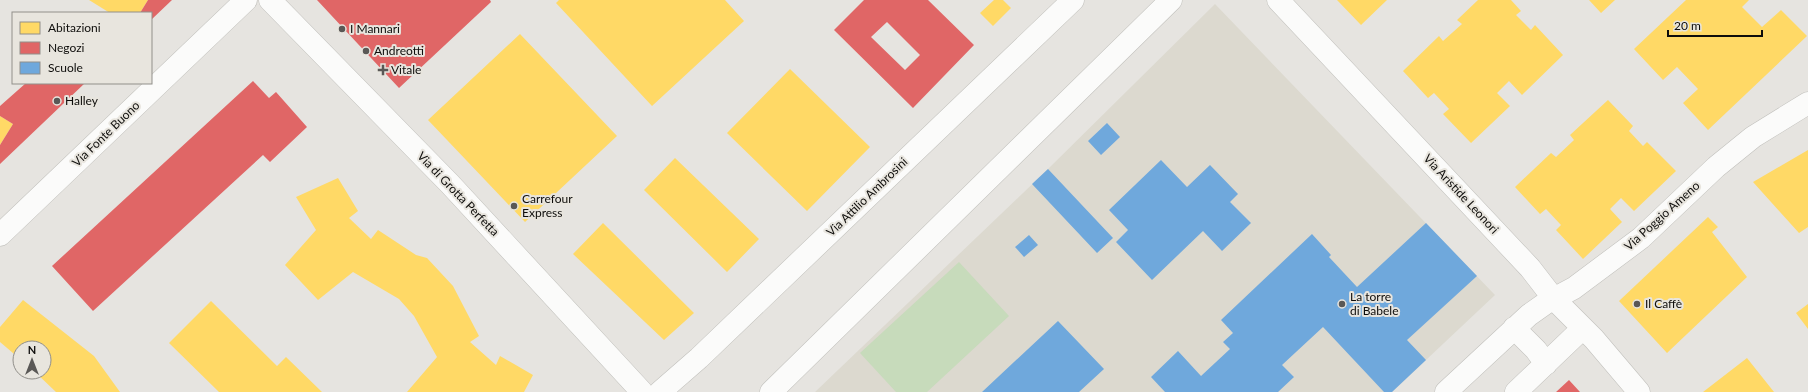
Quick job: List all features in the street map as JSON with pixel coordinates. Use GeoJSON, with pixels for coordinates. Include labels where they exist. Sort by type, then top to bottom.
{"type":"FeatureCollection","features":[{"type":"Feature","properties":{"kind":"street","name":"Via Fonte Buono"},"geometry":{"type":"LineString","coordinates":[[0,235],[246,0]]}},
{"type":"Feature","properties":{"kind":"street","name":"Via di Grotta Perfetta"},"geometry":{"type":"LineString","coordinates":[[270,0],[450,184],[642,392]]}},
{"type":"Feature","properties":{"kind":"street","name":"Via Attilio Ambrosini"},"geometry":{"type":"LineString","coordinates":[[660,392],[699,358],[1073,0]]}},
{"type":"Feature","properties":{"kind":"street"},"geometry":{"type":"LineString","coordinates":[[771,392],[1171,0]]}},
{"type":"Feature","properties":{"kind":"street","name":"Via Aristide Leonori"},"geometry":{"type":"LineString","coordinates":[[1278,0],[1530,268],[1554,299],[1583,328],[1639,392]]}},
{"type":"Feature","properties":{"kind":"street","name":"Via Poggio Ameno"},"geometry":{"type":"LineString","coordinates":[[1446,392],[1514,328],[1542,305],[1574,288],[1641,238],[1716,167],[1753,137],[1808,103]]}},
{"type":"Feature","properties":{"kind":"street"},"geometry":{"type":"LineString","coordinates":[[1514,328],[1536,350],[1546,364]]}},
{"type":"Feature","properties":{"kind":"street"},"geometry":{"type":"LineString","coordinates":[[1516,392],[1583,328]]}},
{"type":"Feature","properties":{"kind":"shaded area"},"geometry":{"type":"Polygon","coordinates":[[[1215,4],[1495,295],[1392,392],[815,392],[1048,169],[1215,4]]]}},
{"type":"Feature","properties":{"kind":"green space"},"geometry":{"type":"Polygon","coordinates":[[[959,262],[1009,316],[927,392],[896,392],[860,353],[959,262]]]}},
{"type":"Feature","properties":{"kind":"building: Abitazioni"},"geometry":{"type":"Polygon","coordinates":[[[89,0],[148,0],[141,12],[108,12],[89,0]]]}},
{"type":"Feature","properties":{"kind":"building: Abitazioni"},"geometry":{"type":"Polygon","coordinates":[[[559,0],[725,0],[744,21],[652,106],[556,3],[559,0]]]}},
{"type":"Feature","properties":{"kind":"building: Abitazioni"},"geometry":{"type":"Polygon","coordinates":[[[994,0],[1003,0],[1011,8],[993,26],[980,13],[994,0]]]}},
{"type":"Feature","properties":{"kind":"building: Abitazioni"},"geometry":{"type":"Polygon","coordinates":[[[1337,0],[1387,0],[1361,25],[1337,0]]]}},
{"type":"Feature","properties":{"kind":"building: Abitazioni"},"geometry":{"type":"Polygon","coordinates":[[[1478,0],[1511,0],[1521,11],[1516,15],[1531,30],[1535,25],[1563,55],[1522,95],[1509,81],[1497,93],[1510,106],[1471,143],[1443,114],[1449,109],[1434,93],[1428,98],[1403,71],[1439,36],[1443,41],[1462,24],[1457,20],[1478,0]]]}},
{"type":"Feature","properties":{"kind":"building: Abitazioni"},"geometry":{"type":"Polygon","coordinates":[[[1589,0],[1615,0],[1601,13],[1589,0]]]}},
{"type":"Feature","properties":{"kind":"building: Abitazioni"},"geometry":{"type":"Polygon","coordinates":[[[1686,0],[1749,0],[1742,7],[1762,27],[1781,10],[1807,36],[1708,130],[1683,103],[1698,89],[1677,67],[1663,80],[1634,49],[1686,0]]]}},
{"type":"Feature","properties":{"kind":"building: Abitazioni"},"geometry":{"type":"Polygon","coordinates":[[[520,34],[617,136],[525,222],[428,120],[520,34]]]}},
{"type":"Feature","properties":{"kind":"building: Abitazioni"},"geometry":{"type":"Polygon","coordinates":[[[790,69],[870,147],[807,211],[727,133],[790,69]]]}},
{"type":"Feature","properties":{"kind":"building: Abitazioni"},"geometry":{"type":"Polygon","coordinates":[[[1608,100],[1633,126],[1629,131],[1643,146],[1647,142],[1676,171],[1634,211],[1621,198],[1610,209],[1622,222],[1583,259],[1556,230],[1561,225],[1546,209],[1540,214],[1515,187],[1551,153],[1556,157],[1574,140],[1570,135],[1608,100]]]}},
{"type":"Feature","properties":{"kind":"building: Abitazioni"},"geometry":{"type":"Polygon","coordinates":[[[0,116],[13,124],[0,145],[0,116]]]}},
{"type":"Feature","properties":{"kind":"building: Abitazioni"},"geometry":{"type":"Polygon","coordinates":[[[1808,150],[1808,227],[1799,233],[1753,182],[1808,150]]]}},
{"type":"Feature","properties":{"kind":"building: Abitazioni"},"geometry":{"type":"Polygon","coordinates":[[[675,158],[759,239],[727,272],[644,190],[675,158]]]}},
{"type":"Feature","properties":{"kind":"building: Abitazioni"},"geometry":{"type":"Polygon","coordinates":[[[338,178],[358,211],[349,218],[371,239],[378,230],[416,255],[427,258],[453,286],[479,336],[470,342],[496,365],[500,356],[533,375],[524,392],[407,392],[437,357],[414,316],[399,299],[353,272],[318,300],[285,265],[316,230],[296,197],[338,178]]]}},
{"type":"Feature","properties":{"kind":"building: Abitazioni"},"geometry":{"type":"Polygon","coordinates":[[[1708,217],[1718,227],[1712,232],[1747,277],[1667,353],[1619,301],[1708,217]]]}},
{"type":"Feature","properties":{"kind":"building: Abitazioni"},"geometry":{"type":"Polygon","coordinates":[[[603,223],[694,313],[664,340],[573,254],[603,223]]]}},
{"type":"Feature","properties":{"kind":"building: Abitazioni"},"geometry":{"type":"Polygon","coordinates":[[[23,300],[94,356],[120,392],[56,392],[43,380],[52,380],[52,340],[12,340],[12,352],[0,342],[0,327],[23,300]]]}},
{"type":"Feature","properties":{"kind":"building: Abitazioni"},"geometry":{"type":"Polygon","coordinates":[[[211,301],[277,366],[286,357],[322,392],[219,392],[169,343],[211,301]]]}},
{"type":"Feature","properties":{"kind":"building: Abitazioni"},"geometry":{"type":"Polygon","coordinates":[[[1808,304],[1808,329],[1796,313],[1808,304]]]}},
{"type":"Feature","properties":{"kind":"building: Abitazioni"},"geometry":{"type":"Polygon","coordinates":[[[1747,358],[1774,392],[1703,392],[1747,358]]]}},
{"type":"Feature","properties":{"kind":"building: Negozi"},"geometry":{"type":"Polygon","coordinates":[[[148,0],[172,0],[152,19],[152,12],[141,12],[148,0]]]}},
{"type":"Feature","properties":{"kind":"building: Negozi"},"geometry":{"type":"Polygon","coordinates":[[[317,0],[490,0],[491,2],[399,88],[317,0]]]}},
{"type":"Feature","properties":{"kind":"building: Negozi"},"geometry":{"type":"Polygon","coordinates":[[[864,0],[928,0],[974,45],[913,108],[834,30],[864,0]],[[887,22],[871,37],[905,70],[920,55],[887,22]]]}},
{"type":"Feature","properties":{"kind":"building: Negozi"},"geometry":{"type":"Polygon","coordinates":[[[253,81],[269,98],[276,92],[307,127],[270,162],[263,155],[93,311],[52,266],[253,81]]]}},
{"type":"Feature","properties":{"kind":"building: Negozi"},"geometry":{"type":"Polygon","coordinates":[[[25,84],[84,84],[0,164],[0,145],[13,124],[0,116],[0,106],[25,84]]]}},
{"type":"Feature","properties":{"kind":"building: Negozi"},"geometry":{"type":"Polygon","coordinates":[[[1569,380],[1580,392],[1556,392],[1569,380]]]}},
{"type":"Feature","properties":{"kind":"building: Scuole"},"geometry":{"type":"Polygon","coordinates":[[[1107,123],[1120,137],[1101,155],[1088,141],[1107,123]]]}},
{"type":"Feature","properties":{"kind":"building: Scuole"},"geometry":{"type":"Polygon","coordinates":[[[1161,160],[1187,187],[1210,165],[1238,194],[1230,202],[1251,223],[1222,251],[1203,231],[1152,280],[1116,242],[1128,230],[1109,210],[1161,160]]]}},
{"type":"Feature","properties":{"kind":"building: Scuole"},"geometry":{"type":"Polygon","coordinates":[[[1048,169],[1113,238],[1097,253],[1032,184],[1048,169]]]}},
{"type":"Feature","properties":{"kind":"building: Scuole","name":"La torre di Babele"},"geometry":{"type":"Polygon","coordinates":[[[1426,223],[1477,276],[1407,340],[1426,360],[1392,392],[1384,392],[1323,327],[1282,365],[1294,377],[1278,392],[1165,392],[1151,377],[1178,351],[1201,376],[1230,349],[1223,342],[1233,333],[1221,320],[1312,234],[1331,255],[1329,257],[1357,287],[1426,223]]]}},
{"type":"Feature","properties":{"kind":"building: Scuole"},"geometry":{"type":"Polygon","coordinates":[[[1029,235],[1038,245],[1024,257],[1015,247],[1029,235]]]}},
{"type":"Feature","properties":{"kind":"building: Scuole"},"geometry":{"type":"Polygon","coordinates":[[[1058,321],[1104,369],[1079,392],[982,392],[1058,321]]]}},
{"type":"Feature","properties":{"kind":"place","name":"I Mannari"},"geometry":{"type":"Point","coordinates":[342,29]}},
{"type":"Feature","properties":{"kind":"place","name":"Andreotti"},"geometry":{"type":"Point","coordinates":[366,51]}},
{"type":"Feature","properties":{"kind":"place","name":"Vitale"},"geometry":{"type":"Point","coordinates":[383,70]}},
{"type":"Feature","properties":{"kind":"place","name":"Halley"},"geometry":{"type":"Point","coordinates":[57,101]}},
{"type":"Feature","properties":{"kind":"place","name":"Carrefour Express"},"geometry":{"type":"Point","coordinates":[514,206]}},
{"type":"Feature","properties":{"kind":"place","name":"La torre di Babele"},"geometry":{"type":"Point","coordinates":[1342,304]}},
{"type":"Feature","properties":{"kind":"place","name":"Il Caffè"},"geometry":{"type":"Point","coordinates":[1637,304]}}]}
